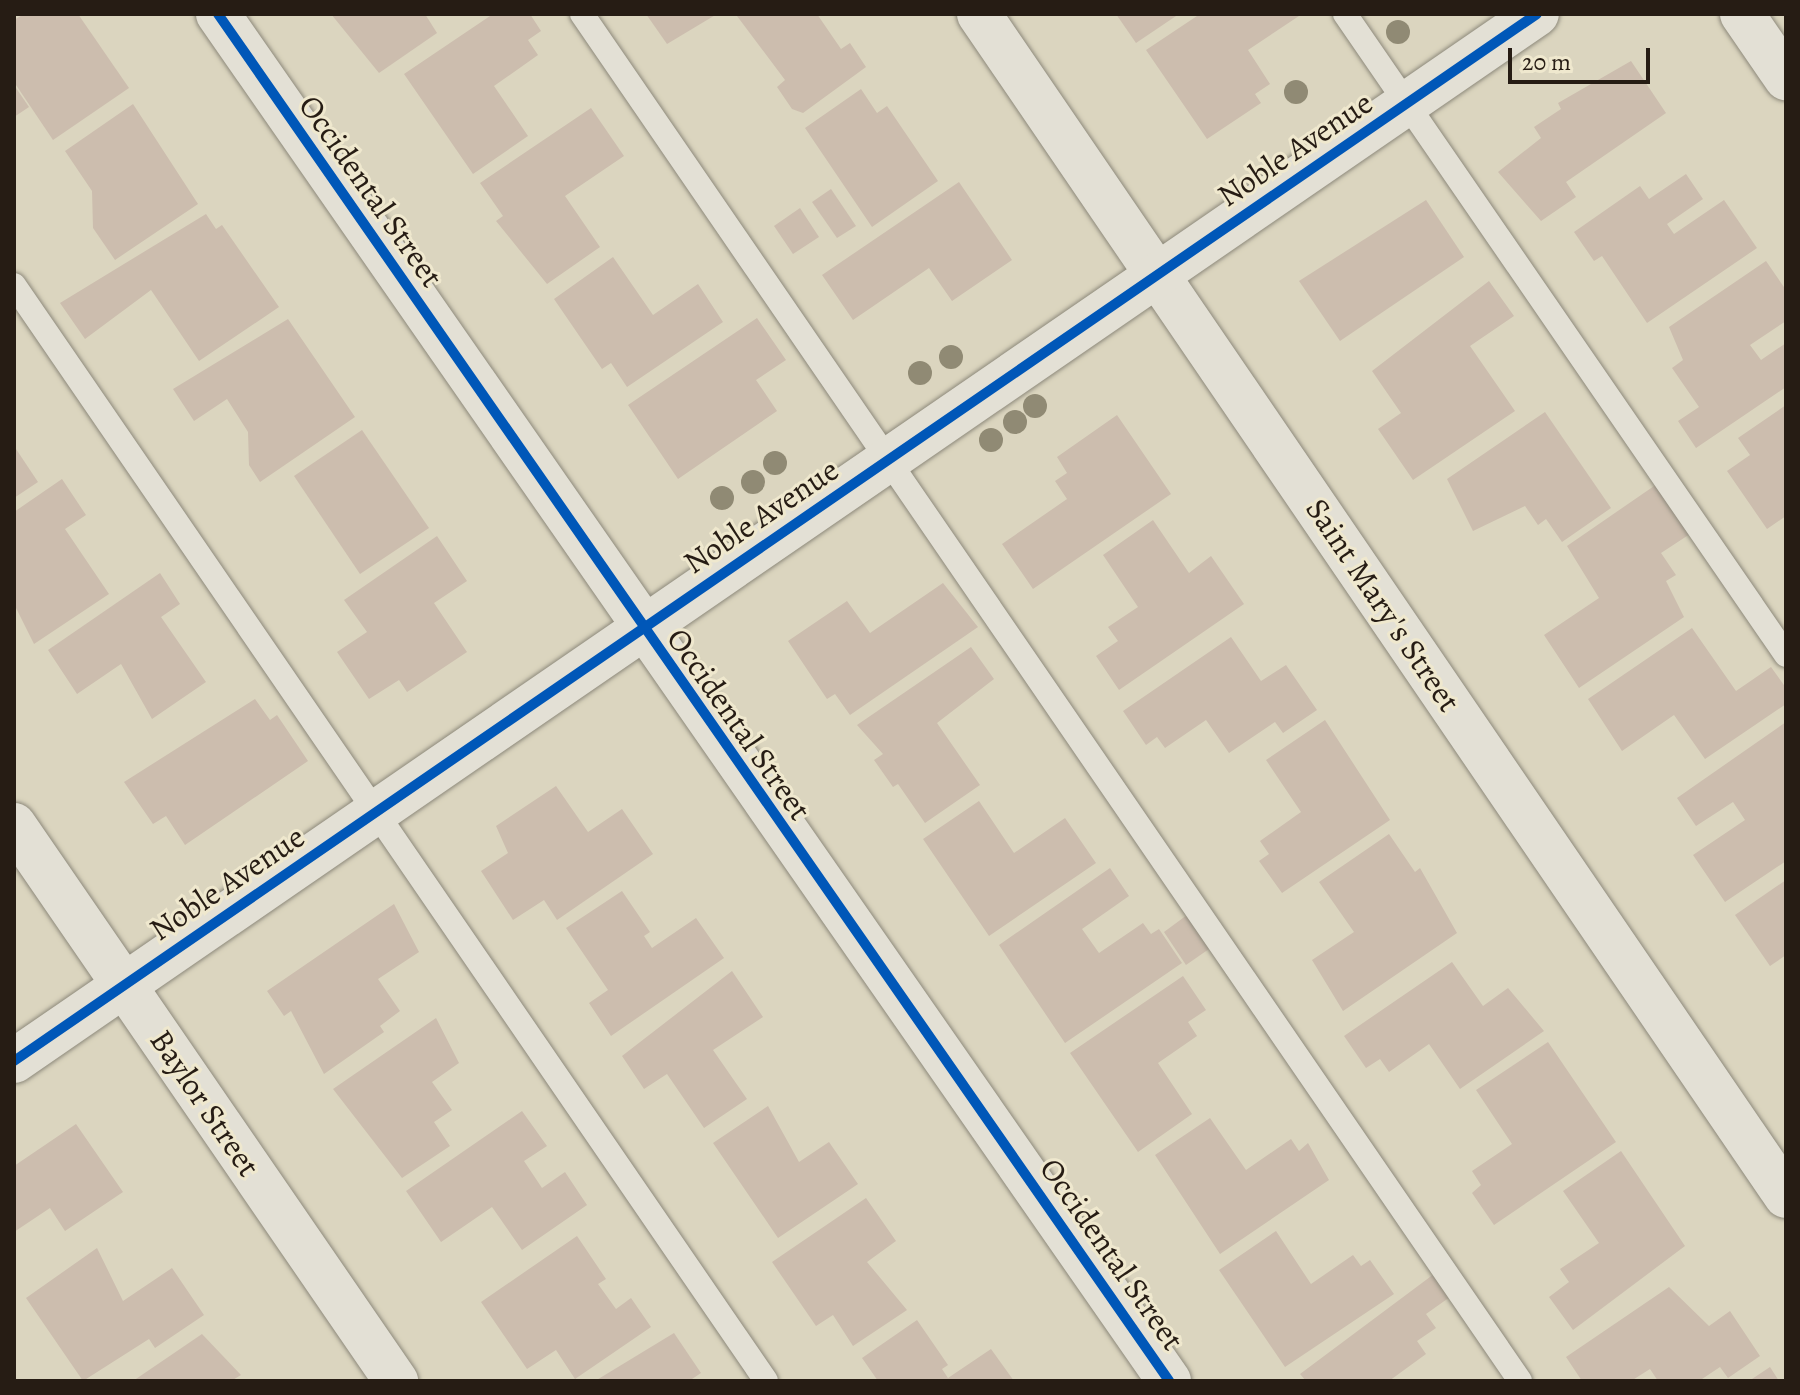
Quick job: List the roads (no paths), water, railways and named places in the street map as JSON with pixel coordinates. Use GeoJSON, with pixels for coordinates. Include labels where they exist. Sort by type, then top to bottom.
{"type":"FeatureCollection","features":[{"type":"Feature","properties":{"kind":"street","name":"Occidental Street"},"geometry":{"type":"LineString","coordinates":[[218,14],[641,630],[1169,1381]]}},
{"type":"Feature","properties":{"kind":"street","name":"Saint Mary's Street"},"geometry":{"type":"LineString","coordinates":[[979,14],[1786,1196]]}},
{"type":"Feature","properties":{"kind":"street","name":"Noble Avenue"},"geometry":{"type":"LineString","coordinates":[[14,1061],[1537,14]]}},
{"type":"Feature","properties":{"kind":"street"},"geometry":{"type":"LineString","coordinates":[[1742,14],[1786,78]]}},
{"type":"Feature","properties":{"kind":"street","name":"Baylor Street"},"geometry":{"type":"LineString","coordinates":[[14,825],[396,1381]]}},
{"type":"Feature","properties":{"kind":"lane"},"geometry":{"type":"LineString","coordinates":[[582,14],[1520,1381]]}},
{"type":"Feature","properties":{"kind":"lane"},"geometry":{"type":"LineString","coordinates":[[1345,14],[1786,655]]}},
{"type":"Feature","properties":{"kind":"lane"},"geometry":{"type":"LineString","coordinates":[[14,285],[766,1381]]}}]}
